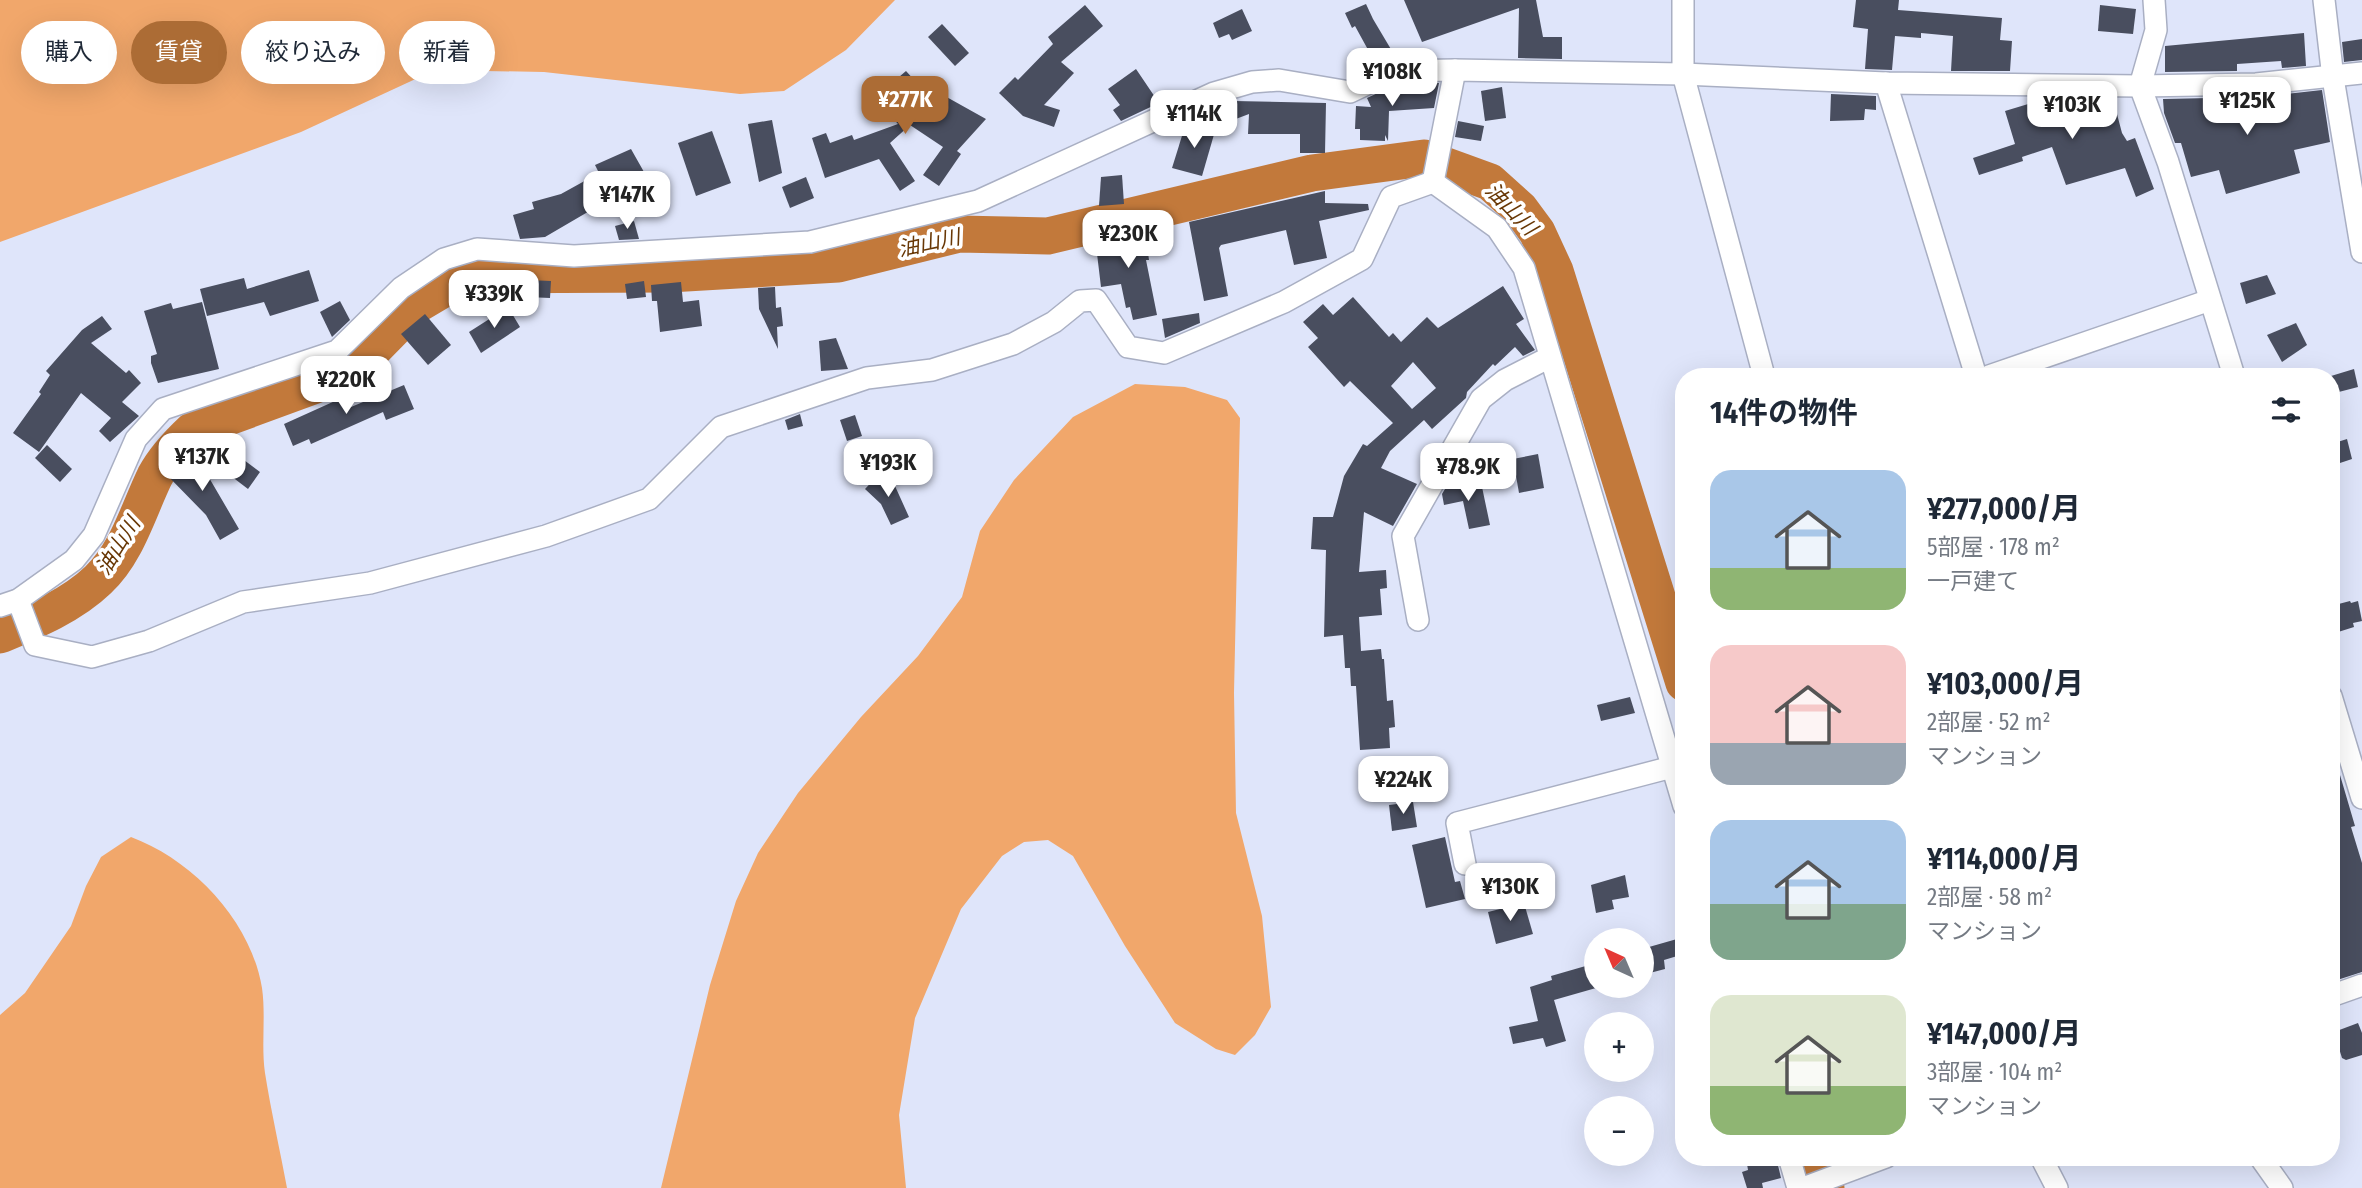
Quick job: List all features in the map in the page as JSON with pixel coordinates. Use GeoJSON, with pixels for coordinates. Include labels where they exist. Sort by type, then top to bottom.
{"type":"FeatureCollection","features":[{"type":"Feature","properties":{"kind":"street"},"geometry":{"type":"LineString","coordinates":[[1683,0],[1683,74],[1762,368]]}},
{"type":"Feature","properties":{"kind":"street"},"geometry":{"type":"LineString","coordinates":[[2154,0],[2155,30],[2140,86],[2168,162],[2232,368]]}},
{"type":"Feature","properties":{"kind":"street"},"geometry":{"type":"LineString","coordinates":[[2324,0],[2333,78],[2362,252]]}},
{"type":"Feature","properties":{"kind":"street"},"geometry":{"type":"LineString","coordinates":[[1433,183],[1455,70]]}},
{"type":"Feature","properties":{"kind":"street"},"geometry":{"type":"LineString","coordinates":[[1433,183],[1391,197],[1363,259],[1284,302],[1164,353],[1128,347],[1096,300],[1080,301],[1054,322],[1013,344],[932,370],[867,378],[721,427],[649,499],[545,536],[370,583],[243,602],[149,641],[92,657],[35,645],[9,603],[74,560],[94,535],[136,439],[163,409],[337,351],[401,288],[444,260],[477,249],[574,256],[810,242],[978,201],[1214,93],[1252,82],[1279,80],[1350,92],[1394,71],[1683,74],[1886,83],[2140,86],[2256,84],[2362,74]]}},
{"type":"Feature","properties":{"kind":"street"},"geometry":{"type":"LineString","coordinates":[[1886,83],[1974,368]]}},
{"type":"Feature","properties":{"kind":"street"},"geometry":{"type":"LineString","coordinates":[[1433,183],[1497,228],[1524,268],[1675,777]]}},
{"type":"Feature","properties":{"kind":"street"},"geometry":{"type":"LineString","coordinates":[[2012,368],[2210,299]]}},
{"type":"Feature","properties":{"kind":"street"},"geometry":{"type":"LineString","coordinates":[[1418,620],[1403,536],[1481,399],[1505,380],[1550,357]]}},
{"type":"Feature","properties":{"kind":"street"},"geometry":{"type":"LineString","coordinates":[[2340,726],[2362,798]]}},
{"type":"Feature","properties":{"kind":"street"},"geometry":{"type":"LineString","coordinates":[[1465,864],[1457,823],[1672,767]]}},
{"type":"Feature","properties":{"kind":"street"},"geometry":{"type":"LineString","coordinates":[[2340,993],[2362,985]]}},
{"type":"Feature","properties":{"kind":"street"},"geometry":{"type":"LineString","coordinates":[[1792,1166],[1801,1188],[1861,1166]]}},
{"type":"Feature","properties":{"kind":"street"},"geometry":{"type":"LineString","coordinates":[[2046,1166],[2057,1188]]}},
{"type":"Feature","properties":{"kind":"street"},"geometry":{"type":"LineString","coordinates":[[2266,1166],[2282,1188]]}},
{"type":"Feature","properties":{"kind":"shaded area"},"geometry":{"type":"Polygon","coordinates":[[[0,0],[895,0],[846,50],[784,91],[740,94],[544,72],[495,71],[495,21],[399,21],[399,84],[405,84],[301,132],[0,242],[0,0]]]}},
{"type":"Feature","properties":{"kind":"shaded area"},"geometry":{"type":"Polygon","coordinates":[[[1135,384],[1185,387],[1227,400],[1240,418],[1234,693],[1236,813],[1262,916],[1271,1007],[1255,1035],[1235,1055],[1216,1049],[1175,1023],[1125,946],[1073,856],[1048,840],[1024,842],[1002,856],[961,909],[915,1018],[899,1115],[906,1188],[661,1188],[710,985],[736,901],[758,853],[798,793],[861,717],[918,656],[962,597],[980,531],[1014,480],[1073,417],[1135,384]]]}},
{"type":"Feature","properties":{"kind":"shaded area"},"geometry":{"type":"Polygon","coordinates":[[[131,837],[154,847],[197,877],[216,896],[246,939],[262,988],[265,1073],[287,1188],[0,1188],[0,1015],[25,993],[71,926],[86,886],[101,857],[131,837]]]}},
{"type":"Feature","properties":{"kind":"building"},"geometry":{"type":"Polygon","coordinates":[[[1404,0],[1536,0],[1543,37],[1562,37],[1562,59],[1518,58],[1519,8],[1422,42],[1404,0]]]}},
{"type":"Feature","properties":{"kind":"building"},"geometry":{"type":"Polygon","coordinates":[[[1856,0],[1899,0],[1898,10],[2002,18],[2000,40],[2012,41],[2010,71],[1951,71],[1953,36],[1921,33],[1921,38],[1895,36],[1892,70],[1865,69],[1868,29],[1853,27],[1856,0]]]}},
{"type":"Feature","properties":{"kind":"building"},"geometry":{"type":"Polygon","coordinates":[[[1366,4],[1392,51],[1372,57],[1355,26],[1352,28],[1345,13],[1366,4]]]}},
{"type":"Feature","properties":{"kind":"building"},"geometry":{"type":"Polygon","coordinates":[[[1085,5],[1103,26],[1061,62],[1074,73],[1044,105],[1060,110],[1054,127],[1023,116],[999,93],[1015,77],[1018,80],[1053,44],[1048,37],[1085,5]]]}},
{"type":"Feature","properties":{"kind":"building"},"geometry":{"type":"Polygon","coordinates":[[[2100,5],[2136,9],[2133,34],[2098,31],[2100,5]]]}},
{"type":"Feature","properties":{"kind":"building"},"geometry":{"type":"Polygon","coordinates":[[[1242,9],[1252,31],[1232,40],[1229,34],[1219,38],[1213,23],[1242,9]]]}},
{"type":"Feature","properties":{"kind":"building"},"geometry":{"type":"Polygon","coordinates":[[[942,24],[969,53],[955,66],[928,37],[942,24]]]}},
{"type":"Feature","properties":{"kind":"building"},"geometry":{"type":"Polygon","coordinates":[[[2304,33],[2306,66],[2282,68],[2281,61],[2237,64],[2237,71],[2165,72],[2165,46],[2304,33]]]}},
{"type":"Feature","properties":{"kind":"building"},"geometry":{"type":"Polygon","coordinates":[[[2362,39],[2362,60],[2344,62],[2342,42],[2362,39]]]}},
{"type":"Feature","properties":{"kind":"building"},"geometry":{"type":"Polygon","coordinates":[[[1136,69],[1159,103],[1121,121],[1113,110],[1120,105],[1108,89],[1136,69]]]}},
{"type":"Feature","properties":{"kind":"building"},"geometry":{"type":"Polygon","coordinates":[[[906,71],[937,105],[943,95],[986,119],[957,151],[961,154],[939,186],[923,175],[943,147],[910,125],[890,143],[915,181],[900,191],[879,159],[825,178],[812,138],[826,133],[830,143],[852,135],[854,140],[898,124],[888,113],[896,105],[890,98],[898,90],[892,83],[906,71]]]}},
{"type":"Feature","properties":{"kind":"building"},"geometry":{"type":"Polygon","coordinates":[[[1439,83],[1434,108],[1389,111],[1388,141],[1385,135],[1385,141],[1360,140],[1360,129],[1355,129],[1356,106],[1371,107],[1367,98],[1397,84],[1439,83]]]}},
{"type":"Feature","properties":{"kind":"building"},"geometry":{"type":"Polygon","coordinates":[[[1502,87],[1506,118],[1485,121],[1481,91],[1502,87]]]}},
{"type":"Feature","properties":{"kind":"building"},"geometry":{"type":"Polygon","coordinates":[[[2322,90],[2330,142],[2294,150],[2300,173],[2226,194],[2219,170],[2191,177],[2181,143],[2175,143],[2164,113],[2163,99],[2210,98],[2211,109],[2278,107],[2277,95],[2322,90]]]}},
{"type":"Feature","properties":{"kind":"building"},"geometry":{"type":"Polygon","coordinates":[[[1831,94],[1876,96],[1876,110],[1865,109],[1864,120],[1830,121],[1831,94]]]}},
{"type":"Feature","properties":{"kind":"building"},"geometry":{"type":"Polygon","coordinates":[[[2052,98],[2055,105],[2074,98],[2113,99],[2122,133],[2127,141],[2135,138],[2154,189],[2136,197],[2125,168],[2066,185],[2052,147],[2022,157],[2023,161],[1979,175],[1973,158],[2015,144],[2005,111],[2052,98]]]}},
{"type":"Feature","properties":{"kind":"building"},"geometry":{"type":"Polygon","coordinates":[[[1234,101],[1326,103],[1325,153],[1300,153],[1300,134],[1248,134],[1249,114],[1212,128],[1206,111],[1234,101]]]}},
{"type":"Feature","properties":{"kind":"building"},"geometry":{"type":"Polygon","coordinates":[[[772,120],[782,173],[759,182],[748,124],[772,120]]]}},
{"type":"Feature","properties":{"kind":"building"},"geometry":{"type":"Polygon","coordinates":[[[1458,121],[1484,126],[1481,141],[1455,137],[1458,121]]]}},
{"type":"Feature","properties":{"kind":"building"},"geometry":{"type":"Polygon","coordinates":[[[1186,123],[1215,131],[1202,176],[1172,168],[1186,123]]]}},
{"type":"Feature","properties":{"kind":"building"},"geometry":{"type":"Polygon","coordinates":[[[712,131],[731,183],[696,196],[678,143],[712,131]]]}},
{"type":"Feature","properties":{"kind":"building"},"geometry":{"type":"Polygon","coordinates":[[[631,149],[644,172],[608,195],[610,199],[545,237],[520,239],[513,215],[534,209],[532,202],[561,194],[599,173],[595,165],[631,149]]]}},
{"type":"Feature","properties":{"kind":"building"},"geometry":{"type":"Polygon","coordinates":[[[1122,175],[1124,204],[1099,206],[1101,177],[1122,175]]]}},
{"type":"Feature","properties":{"kind":"building"},"geometry":{"type":"Polygon","coordinates":[[[806,177],[814,198],[790,208],[782,187],[806,177]]]}},
{"type":"Feature","properties":{"kind":"building"},"geometry":{"type":"Polygon","coordinates":[[[1325,191],[1325,203],[1368,204],[1369,210],[1319,221],[1327,258],[1294,265],[1286,230],[1221,245],[1219,248],[1228,296],[1204,301],[1189,222],[1325,191]]]}},
{"type":"Feature","properties":{"kind":"building"},"geometry":{"type":"Polygon","coordinates":[[[634,221],[639,239],[619,240],[615,226],[634,221]]]}},
{"type":"Feature","properties":{"kind":"building"},"geometry":{"type":"Polygon","coordinates":[[[1145,231],[1149,260],[1146,260],[1157,315],[1133,320],[1130,307],[1126,308],[1121,284],[1101,287],[1095,237],[1145,231]]]}},
{"type":"Feature","properties":{"kind":"building"},"geometry":{"type":"Polygon","coordinates":[[[309,270],[319,301],[270,316],[264,302],[207,316],[200,289],[244,278],[247,289],[309,270]]]}},
{"type":"Feature","properties":{"kind":"building"},"geometry":{"type":"Polygon","coordinates":[[[2267,275],[2276,294],[2246,304],[2240,283],[2267,275]]]}},
{"type":"Feature","properties":{"kind":"building"},"geometry":{"type":"Polygon","coordinates":[[[528,280],[551,281],[550,298],[527,297],[528,280]]]}},
{"type":"Feature","properties":{"kind":"building"},"geometry":{"type":"Polygon","coordinates":[[[644,281],[646,297],[627,299],[625,284],[644,281]]]}},
{"type":"Feature","properties":{"kind":"building"},"geometry":{"type":"Polygon","coordinates":[[[681,282],[683,302],[699,300],[702,326],[660,332],[657,301],[652,301],[651,285],[681,282]]]}},
{"type":"Feature","properties":{"kind":"building"},"geometry":{"type":"Polygon","coordinates":[[[1503,286],[1524,319],[1516,324],[1535,350],[1523,356],[1515,347],[1495,366],[1493,364],[1467,392],[1466,398],[1432,429],[1424,420],[1390,451],[1381,468],[1417,484],[1393,526],[1364,512],[1359,572],[1386,570],[1387,588],[1380,589],[1382,615],[1359,617],[1361,651],[1381,649],[1387,701],[1393,700],[1395,727],[1389,728],[1390,748],[1360,750],[1356,686],[1351,686],[1350,668],[1345,668],[1343,635],[1324,637],[1326,550],[1311,549],[1313,517],[1333,517],[1344,476],[1363,444],[1367,446],[1393,423],[1350,381],[1344,387],[1308,347],[1318,338],[1303,322],[1323,304],[1333,315],[1353,297],[1389,337],[1393,333],[1401,342],[1427,317],[1438,328],[1503,286]],[[1413,362],[1391,386],[1412,409],[1436,388],[1413,362]]]}},
{"type":"Feature","properties":{"kind":"building"},"geometry":{"type":"Polygon","coordinates":[[[775,287],[776,308],[781,307],[783,326],[777,327],[778,349],[759,309],[758,288],[775,287]]]}},
{"type":"Feature","properties":{"kind":"building"},"geometry":{"type":"Polygon","coordinates":[[[340,301],[350,320],[332,337],[320,312],[340,301]]]}},
{"type":"Feature","properties":{"kind":"building"},"geometry":{"type":"Polygon","coordinates":[[[202,302],[219,369],[158,383],[151,363],[151,356],[157,354],[144,311],[171,303],[173,309],[202,302]]]}},
{"type":"Feature","properties":{"kind":"building"},"geometry":{"type":"Polygon","coordinates":[[[508,307],[520,327],[481,353],[469,332],[508,307]]]}},
{"type":"Feature","properties":{"kind":"building"},"geometry":{"type":"Polygon","coordinates":[[[1199,313],[1200,323],[1165,338],[1162,319],[1199,313]]]}},
{"type":"Feature","properties":{"kind":"building"},"geometry":{"type":"Polygon","coordinates":[[[425,314],[451,345],[428,365],[401,334],[425,314]]]}},
{"type":"Feature","properties":{"kind":"building"},"geometry":{"type":"Polygon","coordinates":[[[102,316],[112,329],[91,343],[126,373],[129,370],[141,383],[122,402],[139,416],[110,442],[99,431],[111,418],[81,393],[39,452],[13,433],[41,394],[39,392],[50,375],[46,371],[82,330],[102,316]]]}},
{"type":"Feature","properties":{"kind":"building"},"geometry":{"type":"Polygon","coordinates":[[[2296,323],[2307,345],[2282,362],[2267,335],[2296,323]]]}},
{"type":"Feature","properties":{"kind":"building"},"geometry":{"type":"Polygon","coordinates":[[[836,338],[848,369],[821,371],[819,341],[836,338]]]}},
{"type":"Feature","properties":{"kind":"building"},"geometry":{"type":"Polygon","coordinates":[[[2354,369],[2358,387],[2340,392],[2340,373],[2354,369]]]}},
{"type":"Feature","properties":{"kind":"building"},"geometry":{"type":"Polygon","coordinates":[[[404,385],[414,409],[386,420],[383,412],[311,444],[309,439],[293,446],[284,424],[346,396],[351,407],[404,385]]]}},
{"type":"Feature","properties":{"kind":"building"},"geometry":{"type":"Polygon","coordinates":[[[800,414],[803,426],[788,430],[785,420],[800,414]]]}},
{"type":"Feature","properties":{"kind":"building"},"geometry":{"type":"Polygon","coordinates":[[[855,415],[862,436],[847,441],[840,420],[855,415]]]}},
{"type":"Feature","properties":{"kind":"building"},"geometry":{"type":"Polygon","coordinates":[[[225,438],[242,455],[240,457],[260,472],[248,489],[206,457],[225,438]]]}},
{"type":"Feature","properties":{"kind":"building"},"geometry":{"type":"Polygon","coordinates":[[[2347,439],[2352,459],[2340,463],[2340,441],[2347,439]]]}},
{"type":"Feature","properties":{"kind":"building"},"geometry":{"type":"Polygon","coordinates":[[[47,445],[72,469],[60,482],[35,458],[47,445]]]}},
{"type":"Feature","properties":{"kind":"building"},"geometry":{"type":"Polygon","coordinates":[[[188,449],[201,464],[239,529],[220,540],[206,515],[164,472],[188,449]]]}},
{"type":"Feature","properties":{"kind":"building"},"geometry":{"type":"Polygon","coordinates":[[[1538,454],[1544,488],[1519,493],[1513,459],[1538,454]]]}},
{"type":"Feature","properties":{"kind":"building"},"geometry":{"type":"Polygon","coordinates":[[[881,472],[895,486],[909,517],[891,525],[881,504],[865,489],[881,472]]]}},
{"type":"Feature","properties":{"kind":"building"},"geometry":{"type":"Polygon","coordinates":[[[1460,481],[1461,484],[1468,483],[1469,490],[1482,487],[1490,525],[1469,529],[1463,501],[1444,505],[1442,494],[1448,484],[1460,481]]]}},
{"type":"Feature","properties":{"kind":"building"},"geometry":{"type":"Polygon","coordinates":[[[2358,601],[2362,621],[2340,631],[2340,604],[2358,601]]]}},
{"type":"Feature","properties":{"kind":"building"},"geometry":{"type":"Polygon","coordinates":[[[1630,697],[1635,713],[1601,721],[1597,705],[1630,697]]]}},
{"type":"Feature","properties":{"kind":"building"},"geometry":{"type":"Polygon","coordinates":[[[2340,775],[2355,826],[2351,827],[2362,863],[2362,972],[2340,979],[2340,775]]]}},
{"type":"Feature","properties":{"kind":"building"},"geometry":{"type":"Polygon","coordinates":[[[1413,802],[1417,827],[1392,831],[1389,805],[1413,802]]]}},
{"type":"Feature","properties":{"kind":"building"},"geometry":{"type":"Polygon","coordinates":[[[1445,837],[1455,882],[1460,881],[1465,899],[1426,908],[1412,845],[1445,837]]]}},
{"type":"Feature","properties":{"kind":"building"},"geometry":{"type":"Polygon","coordinates":[[[1625,875],[1629,897],[1612,900],[1614,909],[1596,913],[1591,885],[1625,875]]]}},
{"type":"Feature","properties":{"kind":"building"},"geometry":{"type":"Polygon","coordinates":[[[1524,903],[1533,934],[1496,944],[1488,912],[1524,903]]]}},
{"type":"Feature","properties":{"kind":"building"},"geometry":{"type":"Polygon","coordinates":[[[1675,940],[1675,957],[1664,960],[1665,969],[1654,972],[1654,946],[1675,940]]]}},
{"type":"Feature","properties":{"kind":"building"},"geometry":{"type":"Polygon","coordinates":[[[1584,966],[1584,991],[1554,1000],[1566,1041],[1546,1047],[1543,1038],[1513,1044],[1509,1027],[1538,1021],[1530,987],[1552,980],[1551,976],[1584,966]]]}},
{"type":"Feature","properties":{"kind":"building"},"geometry":{"type":"Polygon","coordinates":[[[2358,1023],[2362,1033],[2362,1055],[2346,1060],[2342,1058],[2340,1030],[2358,1023]]]}},
{"type":"Feature","properties":{"kind":"building"},"geometry":{"type":"Polygon","coordinates":[[[1747,1166],[1778,1166],[1781,1178],[1762,1183],[1763,1188],[1747,1188],[1742,1172],[1748,1170],[1747,1166]]]}},
{"type":"Feature","properties":{"kind":"waterway","name":"油山川"},"geometry":{"type":"LineString","coordinates":[[0,635],[64,605],[98,580],[117,557],[155,476],[172,452],[193,430],[335,378],[359,364],[418,304],[467,275],[669,274],[838,264],[959,234],[1048,236],[1312,173],[1424,158],[1490,182],[1520,209],[1537,232],[1555,271],[1675,654]]}},
{"type":"Feature","properties":{"kind":"waterway","name":"油山川"},"geometry":{"type":"LineString","coordinates":[[1820,1166],[1826,1188]]}}]}
